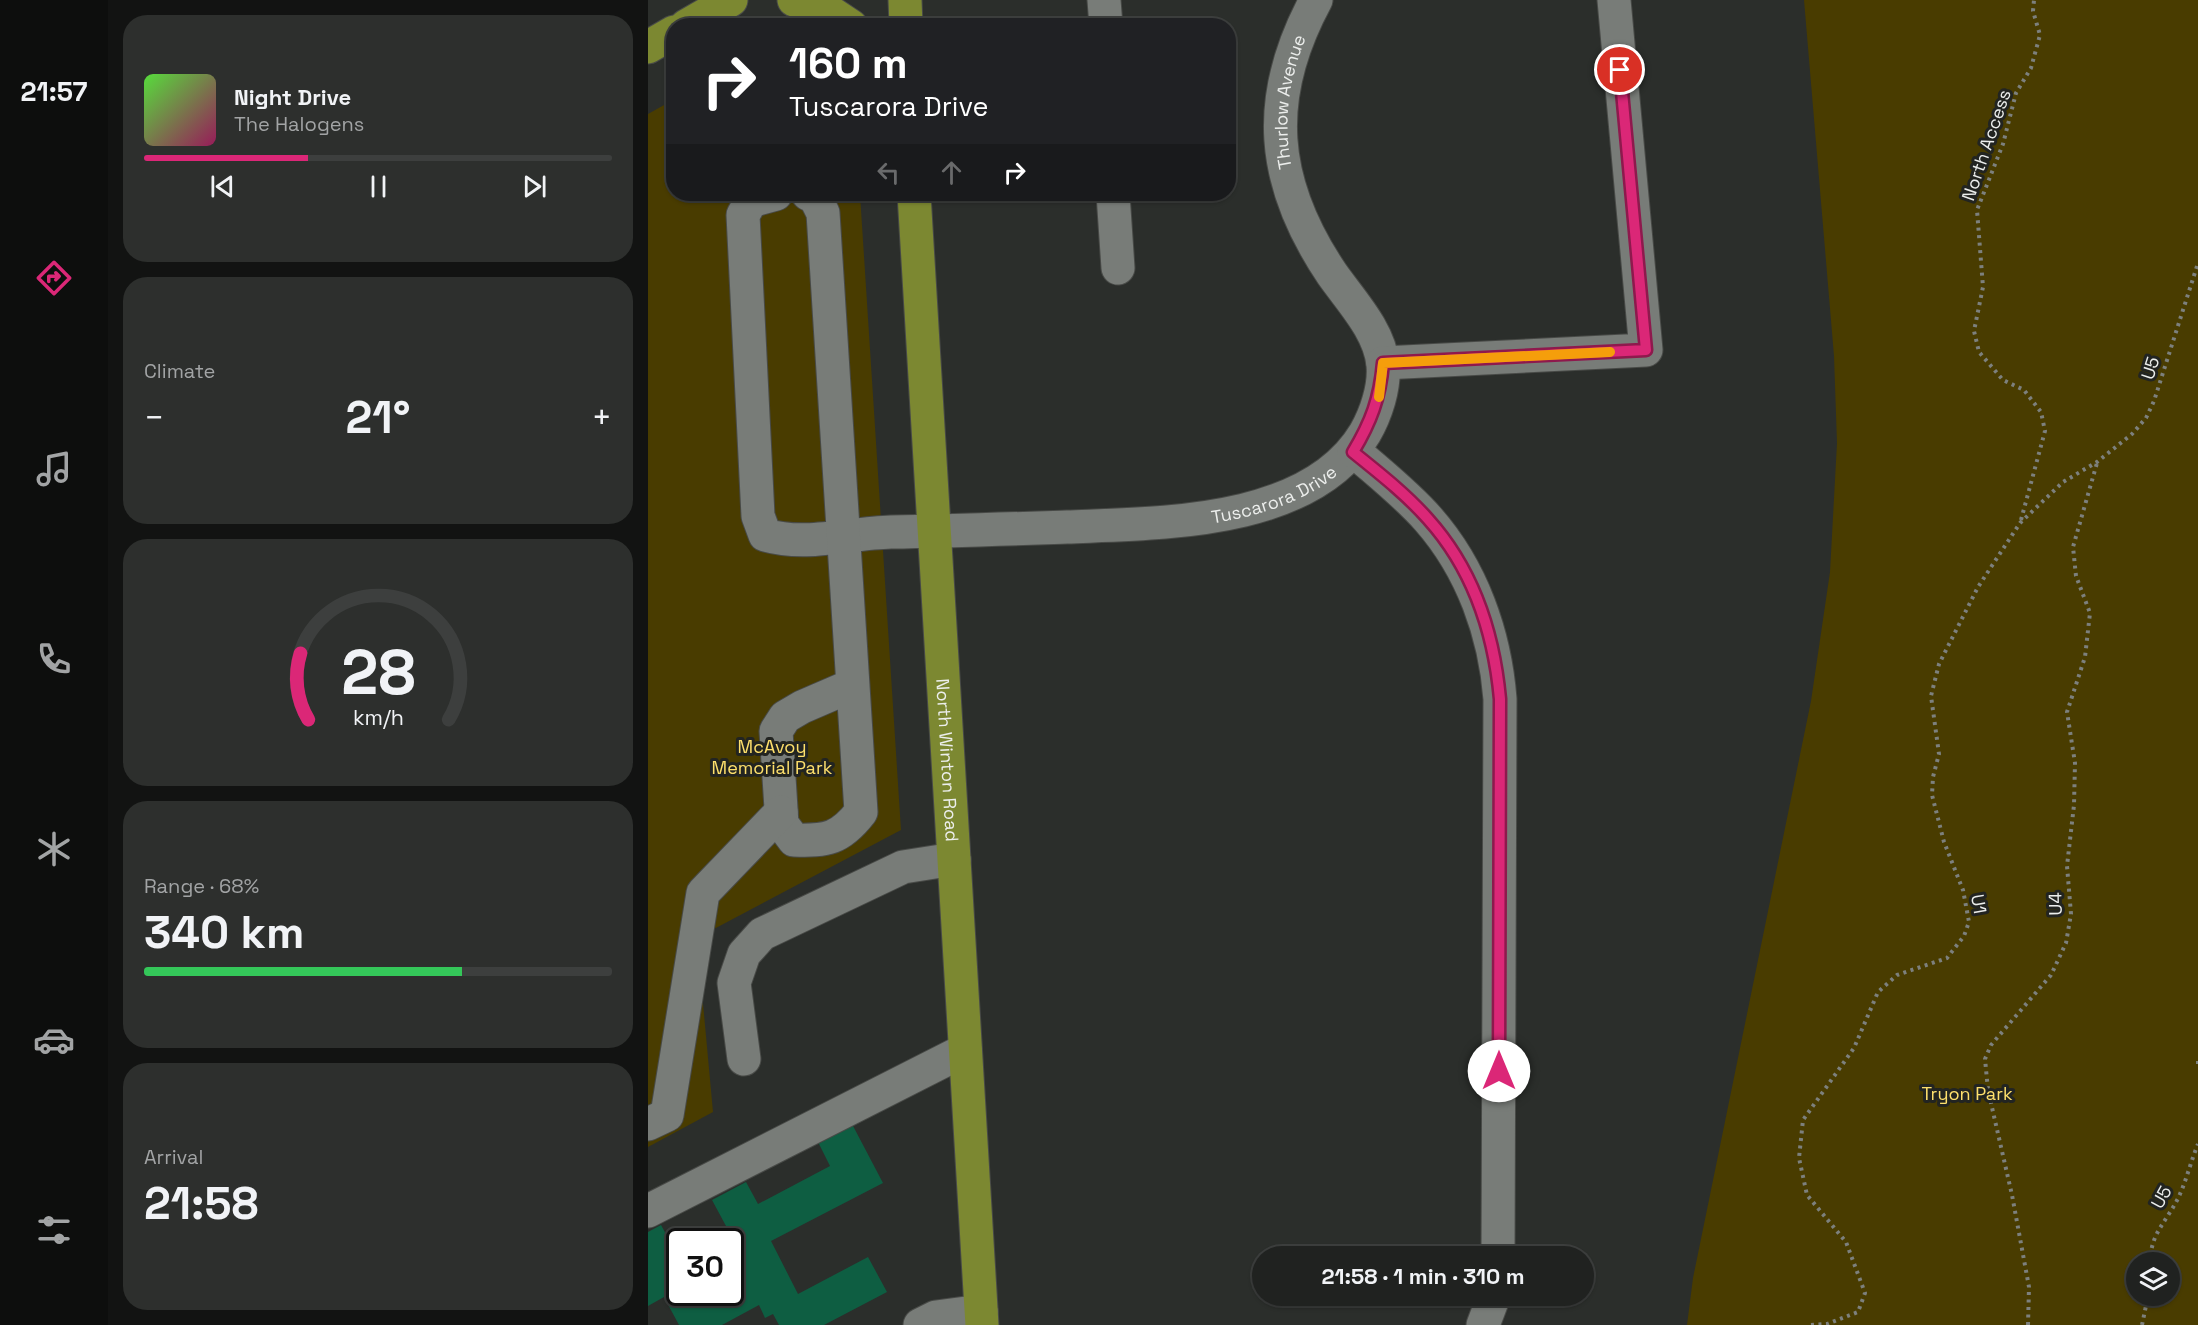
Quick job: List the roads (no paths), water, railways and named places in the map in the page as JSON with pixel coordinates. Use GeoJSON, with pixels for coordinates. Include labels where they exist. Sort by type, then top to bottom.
{"type":"FeatureCollection","features":[{"type":"Feature","properties":{"kind":"main road"},"geometry":{"type":"LineString","coordinates":[[710,12],[754,0]]}},
{"type":"Feature","properties":{"kind":"main road"},"geometry":{"type":"LineString","coordinates":[[794,0],[824,8],[839,18]]}},
{"type":"Feature","properties":{"kind":"main road"},"geometry":{"type":"LineString","coordinates":[[905,0],[906,18]]}},
{"type":"Feature","properties":{"kind":"main road"},"geometry":{"type":"LineString","coordinates":[[648,47],[666,37]]}},
{"type":"Feature","properties":{"kind":"main road","name":"North Winton Road"},"geometry":{"type":"LineString","coordinates":[[914,201],[982,1318]]}},
{"type":"Feature","properties":{"kind":"street"},"geometry":{"type":"LineString","coordinates":[[1104,0],[1105,18]]}},
{"type":"Feature","properties":{"kind":"street","name":"Thurlow Avenue"},"geometry":{"type":"LineString","coordinates":[[1316,0],[1300,30],[1285,76],[1279,126],[1284,171],[1303,223],[1331,272],[1373,334],[1383,363]]}},
{"type":"Feature","properties":{"kind":"street"},"geometry":{"type":"LineString","coordinates":[[1383,363],[1646,350],[1614,0]]}},
{"type":"Feature","properties":{"kind":"street","name":"Tuscarora Drive"},"geometry":{"type":"LineString","coordinates":[[751,201],[744,215],[758,516],[765,535],[786,541],[885,532],[934,533],[1147,524],[1233,513],[1282,497],[1319,479],[1353,452],[1371,422],[1381,391],[1383,363]]}},
{"type":"Feature","properties":{"kind":"street"},"geometry":{"type":"LineString","coordinates":[[817,201],[823,213],[843,536],[853,685],[861,812],[847,830],[822,841],[794,840],[782,824],[777,731],[785,717],[802,707],[853,685]]}},
{"type":"Feature","properties":{"kind":"street"},"geometry":{"type":"LineString","coordinates":[[1114,201],[1119,268]]}},
{"type":"Feature","properties":{"kind":"street"},"geometry":{"type":"LineString","coordinates":[[1353,452],[1429,520],[1454,554],[1481,610],[1497,669],[1500,699],[1498,1246]]}},
{"type":"Feature","properties":{"kind":"street"},"geometry":{"type":"LineString","coordinates":[[648,1124],[667,1115],[704,893],[781,812]]}},
{"type":"Feature","properties":{"kind":"street"},"geometry":{"type":"LineString","coordinates":[[744,1059],[734,983],[744,954],[762,934],[903,867],[954,859]]}},
{"type":"Feature","properties":{"kind":"street"},"geometry":{"type":"LineString","coordinates":[[648,1211],[965,1050]]}},
{"type":"Feature","properties":{"kind":"street"},"geometry":{"type":"LineString","coordinates":[[1483,1325],[1490,1306]]}},
{"type":"Feature","properties":{"kind":"street"},"geometry":{"type":"LineString","coordinates":[[920,1325],[936,1317],[982,1318]]}},
{"type":"Feature","properties":{"kind":"park label","name":"McAvoy Memorial Park"},"geometry":{"type":"Point","coordinates":[772,756]}},
{"type":"Feature","properties":{"kind":"park label","name":"Tryon Park"},"geometry":{"type":"Point","coordinates":[1967,1093]}}]}
